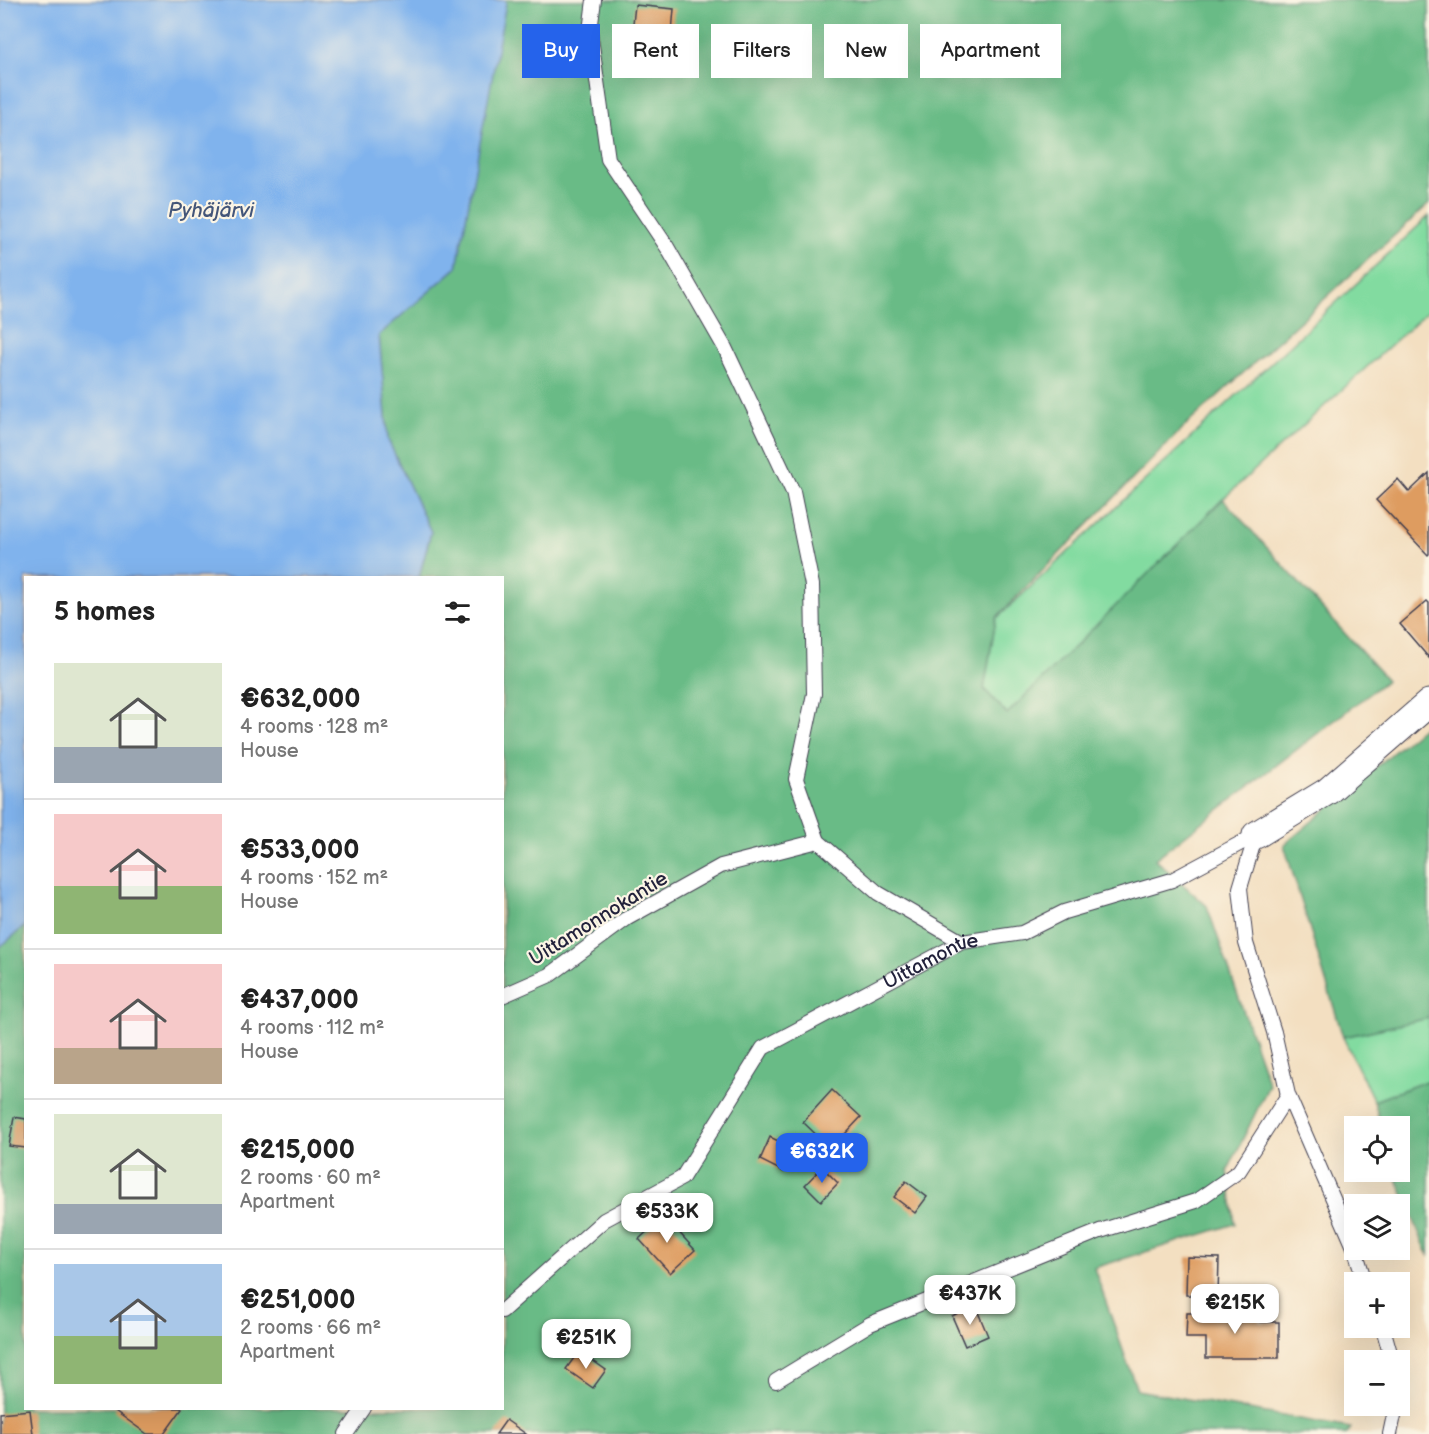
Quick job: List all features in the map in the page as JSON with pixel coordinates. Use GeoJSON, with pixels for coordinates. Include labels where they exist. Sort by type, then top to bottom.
{"type":"FeatureCollection","features":[{"type":"Feature","properties":{"kind":"street","name":"Uittamontie"},"geometry":{"type":"LineString","coordinates":[[1256,835],[1328,791],[1429,703]]}},
{"type":"Feature","properties":{"kind":"lane"},"geometry":{"type":"LineString","coordinates":[[594,0],[590,31],[608,159],[667,247],[725,348],[793,492],[812,585],[814,694],[796,779],[818,841],[878,893],[962,942]]}},
{"type":"Feature","properties":{"kind":"lane"},"geometry":{"type":"LineString","coordinates":[[1256,835],[1240,888],[1246,943],[1274,1032],[1288,1095],[1344,1223]]}},
{"type":"Feature","properties":{"kind":"lane","name":"Uittamontie"},"geometry":{"type":"LineString","coordinates":[[504,1309],[604,1220],[682,1178],[764,1048],[962,942],[1022,933],[1064,912],[1172,880],[1256,835]]}},
{"type":"Feature","properties":{"kind":"lane","name":"Uittamonnokantie"},"geometry":{"type":"LineString","coordinates":[[504,995],[550,975],[626,919],[721,866],[818,841]]}},
{"type":"Feature","properties":{"kind":"lane"},"geometry":{"type":"LineString","coordinates":[[776,1381],[870,1324],[1100,1231],[1196,1201],[1239,1171],[1288,1095]]}},
{"type":"Feature","properties":{"kind":"lane"},"geometry":{"type":"LineString","coordinates":[[346,1434],[363,1410]]}},
{"type":"Feature","properties":{"kind":"lane"},"geometry":{"type":"LineString","coordinates":[[1390,1434],[1394,1416]]}},
{"type":"Feature","properties":{"kind":"green space"},"geometry":{"type":"Polygon","coordinates":[[[505,0],[1429,0],[1429,204],[1186,425],[996,618],[984,689],[1007,714],[1223,499],[1387,680],[1155,859],[1207,906],[1269,1085],[1228,1170],[1235,1224],[1094,1268],[1137,1390],[1351,1428],[1347,1434],[0,1434],[0,947],[24,927],[24,1410],[504,1410],[504,576],[419,576],[431,532],[388,440],[379,335],[457,267],[505,0]]]}},
{"type":"Feature","properties":{"kind":"green space"},"geometry":{"type":"Polygon","coordinates":[[[1429,216],[1429,310],[1223,499],[1007,714],[984,689],[996,619],[1429,216]]]}},
{"type":"Feature","properties":{"kind":"green space"},"geometry":{"type":"Polygon","coordinates":[[[1429,722],[1429,1018],[1343,1037],[1284,845],[1429,722]]]}},
{"type":"Feature","properties":{"kind":"green space"},"geometry":{"type":"Polygon","coordinates":[[[1429,1018],[1429,1080],[1374,1101],[1343,1037],[1429,1018]]]}},
{"type":"Feature","properties":{"kind":"green space"},"geometry":{"type":"Polygon","coordinates":[[[1429,1080],[1429,1257],[1410,1211],[1410,1194],[1403,1194],[1398,1182],[1410,1182],[1410,1116],[1378,1116],[1374,1101],[1429,1080]]]}},
{"type":"Feature","properties":{"kind":"water","name":"Pyhäjärvi"},"geometry":{"type":"Polygon","coordinates":[[[0,0],[505,0],[457,267],[379,335],[388,440],[431,532],[419,576],[24,576],[24,927],[0,947],[0,0]]]}},
{"type":"Feature","properties":{"kind":"building"},"geometry":{"type":"Polygon","coordinates":[[[635,5],[674,9],[673,24],[633,24],[635,5]]]}},
{"type":"Feature","properties":{"kind":"building"},"geometry":{"type":"Polygon","coordinates":[[[1429,473],[1428,555],[1376,500],[1398,479],[1409,492],[1429,473]]]}},
{"type":"Feature","properties":{"kind":"building"},"geometry":{"type":"Polygon","coordinates":[[[1427,601],[1429,603],[1429,658],[1400,624],[1427,601]]]}},
{"type":"Feature","properties":{"kind":"building"},"geometry":{"type":"Polygon","coordinates":[[[832,1090],[861,1117],[831,1149],[803,1122],[832,1090]]]}},
{"type":"Feature","properties":{"kind":"building"},"geometry":{"type":"Polygon","coordinates":[[[14,1117],[24,1119],[24,1148],[9,1146],[14,1117]]]}},
{"type":"Feature","properties":{"kind":"building"},"geometry":{"type":"Polygon","coordinates":[[[770,1137],[795,1149],[784,1172],[760,1160],[770,1137]]]}},
{"type":"Feature","properties":{"kind":"building"},"geometry":{"type":"Polygon","coordinates":[[[822,1167],[838,1183],[821,1201],[805,1185],[822,1167]]]}},
{"type":"Feature","properties":{"kind":"building"},"geometry":{"type":"Polygon","coordinates":[[[906,1181],[927,1197],[915,1213],[894,1197],[906,1181]]]}},
{"type":"Feature","properties":{"kind":"building"},"geometry":{"type":"Polygon","coordinates":[[[664,1216],[695,1250],[670,1273],[639,1239],[664,1216]]]}},
{"type":"Feature","properties":{"kind":"building"},"geometry":{"type":"Polygon","coordinates":[[[1187,1257],[1219,1258],[1218,1296],[1186,1295],[1187,1257]]]}},
{"type":"Feature","properties":{"kind":"building"},"geometry":{"type":"Polygon","coordinates":[[[975,1305],[988,1336],[965,1346],[952,1316],[975,1305]]]}},
{"type":"Feature","properties":{"kind":"building"},"geometry":{"type":"Polygon","coordinates":[[[1187,1313],[1260,1313],[1260,1322],[1279,1322],[1279,1358],[1206,1358],[1206,1338],[1186,1338],[1187,1313]]]}},
{"type":"Feature","properties":{"kind":"building"},"geometry":{"type":"Polygon","coordinates":[[[579,1351],[606,1370],[593,1388],[566,1369],[579,1351]]]}},
{"type":"Feature","properties":{"kind":"building"},"geometry":{"type":"Polygon","coordinates":[[[30,1410],[33,1434],[0,1434],[0,1413],[30,1410]]]}},
{"type":"Feature","properties":{"kind":"building"},"geometry":{"type":"Polygon","coordinates":[[[181,1410],[164,1434],[147,1434],[115,1411],[181,1410]]]}},
{"type":"Feature","properties":{"kind":"building"},"geometry":{"type":"Polygon","coordinates":[[[506,1420],[526,1434],[496,1434],[506,1420]]]}}]}
